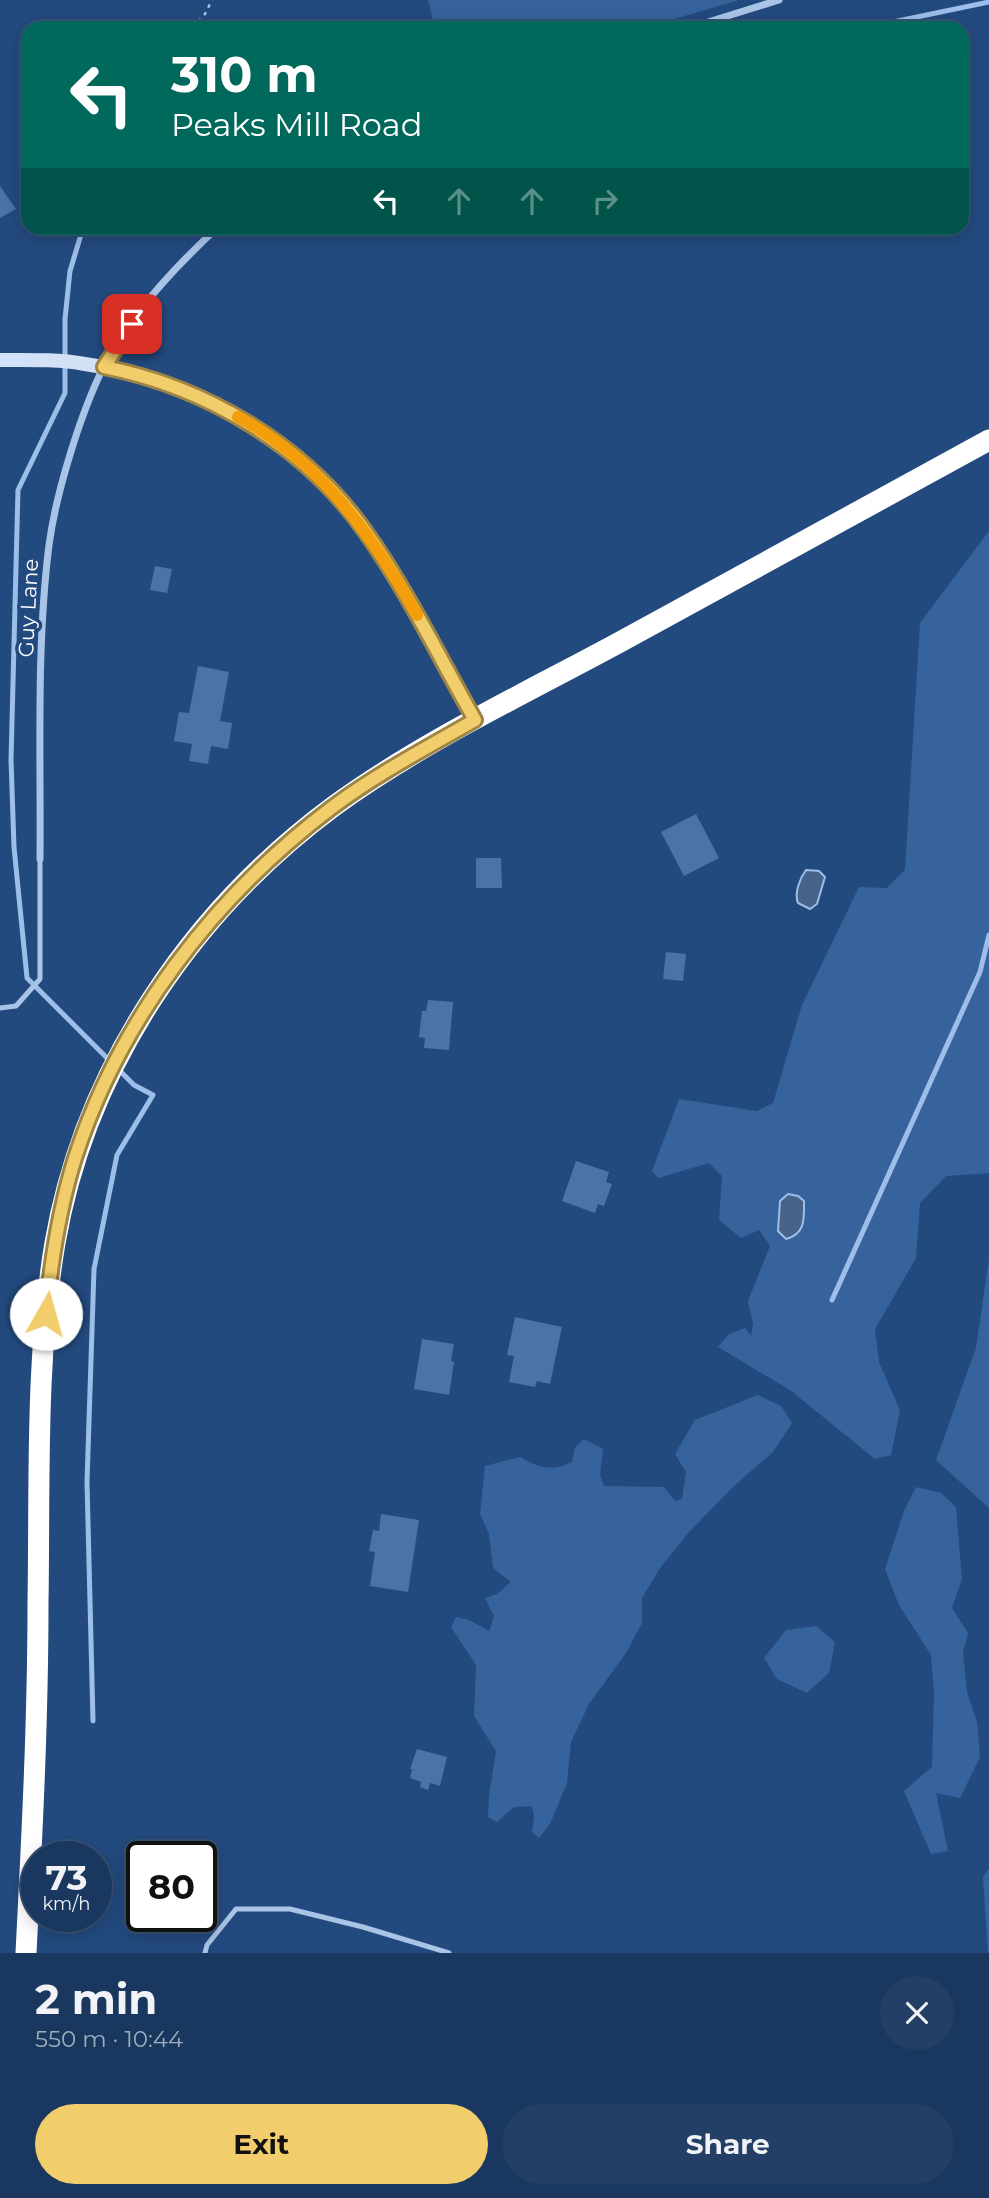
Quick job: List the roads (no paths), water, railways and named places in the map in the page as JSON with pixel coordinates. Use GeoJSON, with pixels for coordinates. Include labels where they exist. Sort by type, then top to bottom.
{"type":"FeatureCollection","features":[{"type":"Feature","properties":{"kind":"highway"},"geometry":{"type":"LineString","coordinates":[[26,1953],[38,1675],[43,1346],[56,1240],[80,1144],[100,1093],[140,1019],[181,957],[240,888],[294,837],[332,808],[382,774],[475,720],[989,440]]}},
{"type":"Feature","properties":{"kind":"street"},"geometry":{"type":"LineString","coordinates":[[712,21],[779,0]]}},
{"type":"Feature","properties":{"kind":"street","name":"Guy Lane"},"geometry":{"type":"LineString","coordinates":[[40,859],[43,628],[50,544],[63,484],[86,411],[104,367],[143,308],[210,235]]}},
{"type":"Feature","properties":{"kind":"street"},"geometry":{"type":"LineString","coordinates":[[0,360],[41,360],[104,367],[165,383],[206,400],[254,427],[312,471],[340,499],[384,559],[475,720]]}},
{"type":"Feature","properties":{"kind":"lane"},"geometry":{"type":"LineString","coordinates":[[0,1008],[16,1006],[40,979],[40,859]]}},
{"type":"Feature","properties":{"kind":"lane"},"geometry":{"type":"LineString","coordinates":[[205,1953],[207,1945],[236,1909],[290,1909],[363,1927],[449,1953]]}},
{"type":"Feature","properties":{"kind":"waterway"},"geometry":{"type":"LineString","coordinates":[[898,21],[989,2]]}},
{"type":"Feature","properties":{"kind":"waterway"},"geometry":{"type":"LineString","coordinates":[[81,235],[70,271],[65,319],[65,393],[18,490],[11,760],[14,847],[27,978],[111,1062]]}},
{"type":"Feature","properties":{"kind":"waterway"},"geometry":{"type":"LineString","coordinates":[[832,1300],[980,972],[989,935]]}},
{"type":"Feature","properties":{"kind":"waterway"},"geometry":{"type":"LineString","coordinates":[[93,1721],[87,1482],[94,1269],[117,1155],[153,1095],[134,1085],[118,1069]]}}]}
